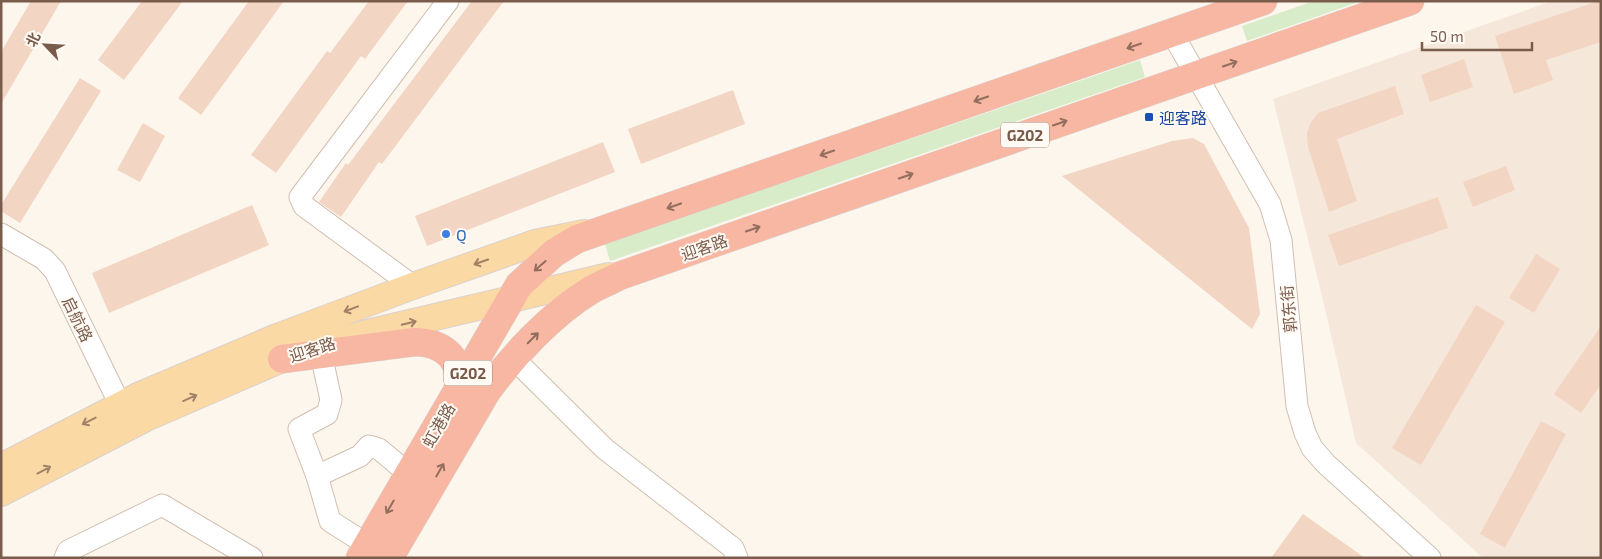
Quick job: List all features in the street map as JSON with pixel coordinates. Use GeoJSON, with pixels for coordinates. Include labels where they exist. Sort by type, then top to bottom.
{"type":"FeatureCollection","features":[{"type":"Feature","properties":{"kind":"highway","name":"迎客路"},"geometry":{"type":"LineString","coordinates":[[613,227],[1263,1]]}},
{"type":"Feature","properties":{"kind":"highway","name":"迎客路"},"geometry":{"type":"LineString","coordinates":[[641,268],[1410,1]]}},
{"type":"Feature","properties":{"kind":"highway","name":"虹港路"},"geometry":{"type":"LineString","coordinates":[[372,554],[409,474],[520,285],[554,253],[577,240],[613,227]]}},
{"type":"Feature","properties":{"kind":"highway","name":"虹港路"},"geometry":{"type":"LineString","coordinates":[[372,554],[487,391],[513,358],[548,324],[591,290],[619,276],[641,268]]}},
{"type":"Feature","properties":{"kind":"highway"},"geometry":{"type":"LineString","coordinates":[[282,359],[414,342],[427,342],[439,346],[448,352],[455,362],[460,382],[457,393]]}},
{"type":"Feature","properties":{"kind":"main road","name":"迎客路"},"geometry":{"type":"LineString","coordinates":[[1,493],[208,365],[413,286],[534,243],[613,227]]}},
{"type":"Feature","properties":{"kind":"main road","name":"迎客路"},"geometry":{"type":"LineString","coordinates":[[1,467],[125,415],[215,387],[282,359],[320,346],[363,334],[641,268]]}},
{"type":"Feature","properties":{"kind":"street"},"geometry":{"type":"LineString","coordinates":[[413,286],[304,206],[300,197],[448,1]]}},
{"type":"Feature","properties":{"kind":"street","name":"郭东街"},"geometry":{"type":"LineString","coordinates":[[1172,33],[1270,204],[1281,240],[1297,406],[1305,433],[1312,448],[1326,464],[1430,558]]}},
{"type":"Feature","properties":{"kind":"street","name":"启航路"},"geometry":{"type":"LineString","coordinates":[[1,234],[30,250],[55,271],[125,415]]}},
{"type":"Feature","properties":{"kind":"street"},"geometry":{"type":"LineString","coordinates":[[321,354],[330,400],[326,414],[299,429],[317,476],[330,521],[372,554]]}},
{"type":"Feature","properties":{"kind":"street"},"geometry":{"type":"LineString","coordinates":[[513,358],[605,449],[733,548],[737,558]]}},
{"type":"Feature","properties":{"kind":"street"},"geometry":{"type":"LineString","coordinates":[[317,476],[360,456],[369,446],[378,449],[409,474]]}},
{"type":"Feature","properties":{"kind":"street"},"geometry":{"type":"LineString","coordinates":[[65,558],[68,551],[162,505],[247,556]]}},
{"type":"Feature","properties":{"kind":"shaded area"},"geometry":{"type":"Polygon","coordinates":[[[1552,1],[1601,1],[1601,558],[1483,558],[1356,443],[1273,99],[1552,1]]]}},
{"type":"Feature","properties":{"kind":"green space"},"geometry":{"type":"Polygon","coordinates":[[[1314,1],[1361,1],[1247,41],[1242,26],[1314,1]]]}},
{"type":"Feature","properties":{"kind":"green space"},"geometry":{"type":"Polygon","coordinates":[[[1140,60],[1145,77],[610,261],[605,244],[1140,60]]]}},
{"type":"Feature","properties":{"kind":"building"},"geometry":{"type":"Polygon","coordinates":[[[31,1],[61,1],[1,104],[1,52],[31,1]]]}},
{"type":"Feature","properties":{"kind":"building"},"geometry":{"type":"Polygon","coordinates":[[[142,1],[183,1],[124,80],[98,60],[142,1]]]}},
{"type":"Feature","properties":{"kind":"building"},"geometry":{"type":"Polygon","coordinates":[[[249,1],[284,1],[201,115],[178,98],[249,1]]]}},
{"type":"Feature","properties":{"kind":"building"},"geometry":{"type":"Polygon","coordinates":[[[369,1],[408,1],[365,59],[361,56],[276,173],[251,155],[327,51],[330,53],[369,1]]]}},
{"type":"Feature","properties":{"kind":"building"},"geometry":{"type":"Polygon","coordinates":[[[472,1],[504,1],[382,164],[379,162],[341,217],[319,202],[346,163],[348,165],[472,1]]]}},
{"type":"Feature","properties":{"kind":"building"},"geometry":{"type":"Polygon","coordinates":[[[1601,1],[1601,42],[1546,60],[1553,80],[1514,94],[1495,36],[1601,1]]]}},
{"type":"Feature","properties":{"kind":"building"},"geometry":{"type":"Polygon","coordinates":[[[1464,59],[1473,87],[1430,102],[1421,75],[1464,59]]]}},
{"type":"Feature","properties":{"kind":"building"},"geometry":{"type":"Polygon","coordinates":[[[80,78],[101,91],[20,223],[1,211],[1,205],[80,78]]]}},
{"type":"Feature","properties":{"kind":"building"},"geometry":{"type":"Polygon","coordinates":[[[1395,86],[1404,114],[1337,139],[1357,201],[1329,212],[1308,147],[1307,133],[1311,122],[1318,113],[1395,86]]]}},
{"type":"Feature","properties":{"kind":"building"},"geometry":{"type":"Polygon","coordinates":[[[733,90],[745,124],[641,164],[628,129],[733,90]]]}},
{"type":"Feature","properties":{"kind":"building"},"geometry":{"type":"Polygon","coordinates":[[[143,123],[165,136],[140,182],[117,170],[143,123]]]}},
{"type":"Feature","properties":{"kind":"building"},"geometry":{"type":"Polygon","coordinates":[[[1193,138],[1204,144],[1249,228],[1260,314],[1252,329],[1062,176],[1172,141],[1193,138]]]}},
{"type":"Feature","properties":{"kind":"building"},"geometry":{"type":"Polygon","coordinates":[[[603,142],[615,172],[427,246],[415,216],[603,142]]]}},
{"type":"Feature","properties":{"kind":"building"},"geometry":{"type":"Polygon","coordinates":[[[1506,166],[1515,190],[1473,207],[1463,182],[1506,166]]]}},
{"type":"Feature","properties":{"kind":"building"},"geometry":{"type":"Polygon","coordinates":[[[1438,197],[1448,228],[1339,266],[1328,235],[1438,197]]]}},
{"type":"Feature","properties":{"kind":"building"},"geometry":{"type":"Polygon","coordinates":[[[252,205],[269,245],[109,313],[92,273],[252,205]]]}},
{"type":"Feature","properties":{"kind":"building"},"geometry":{"type":"Polygon","coordinates":[[[1536,254],[1560,269],[1534,313],[1509,298],[1536,254]]]}},
{"type":"Feature","properties":{"kind":"building"},"geometry":{"type":"Polygon","coordinates":[[[1476,305],[1505,322],[1421,465],[1392,448],[1476,305]]]}},
{"type":"Feature","properties":{"kind":"building"},"geometry":{"type":"Polygon","coordinates":[[[1601,326],[1601,384],[1581,413],[1554,394],[1601,326]]]}},
{"type":"Feature","properties":{"kind":"building"},"geometry":{"type":"Polygon","coordinates":[[[1541,421],[1566,434],[1505,548],[1480,534],[1541,421]]]}},
{"type":"Feature","properties":{"kind":"building"},"geometry":{"type":"Polygon","coordinates":[[[1303,514],[1365,558],[1271,558],[1303,514]]]}},
{"type":"Feature","properties":{"kind":"place","name":"迎客路"},"geometry":{"type":"Point","coordinates":[1149,117]}},
{"type":"Feature","properties":{"kind":"place","name":"Q"},"geometry":{"type":"Point","coordinates":[446,234]}}]}
